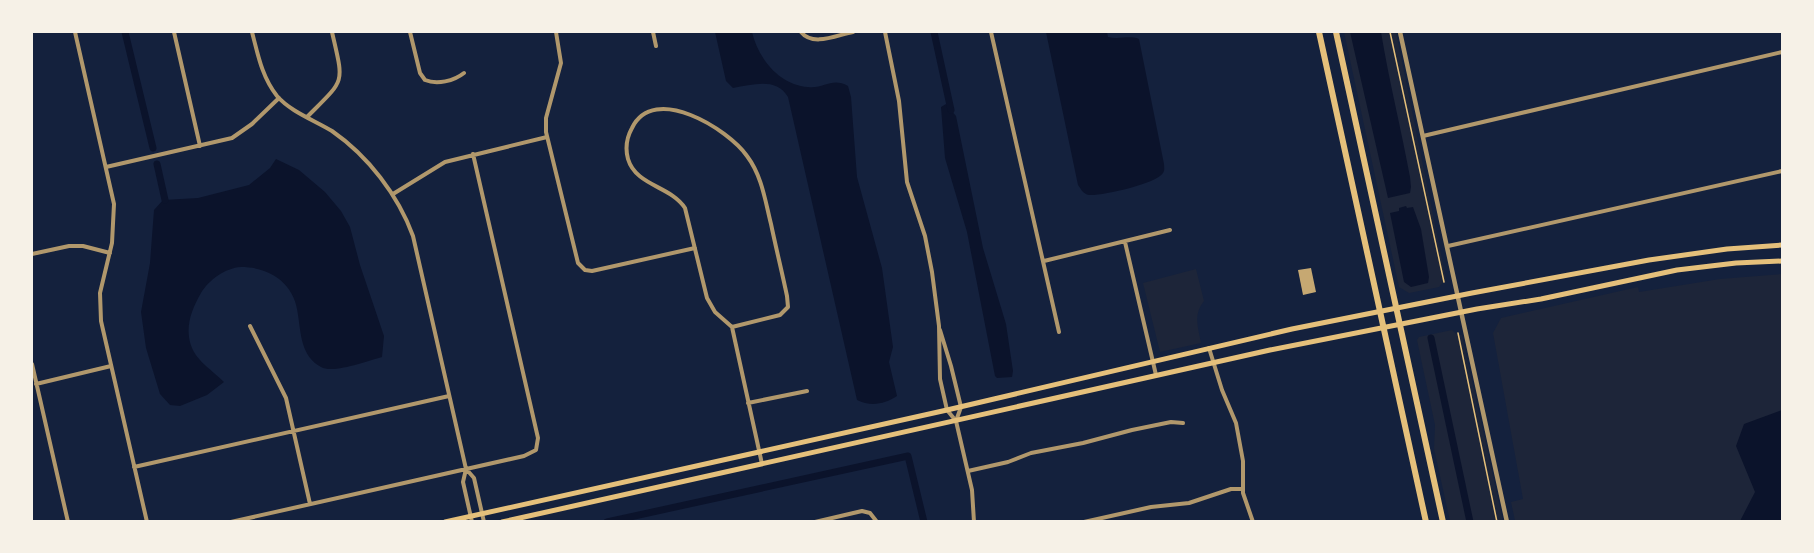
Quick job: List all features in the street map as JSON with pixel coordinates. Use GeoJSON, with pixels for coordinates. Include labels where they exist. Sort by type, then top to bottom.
{"type":"FeatureCollection","features":[{"type":"Feature","properties":{"kind":"main road"},"geometry":{"type":"LineString","coordinates":[[1319,32],[1426,522]]}},
{"type":"Feature","properties":{"kind":"main road"},"geometry":{"type":"LineString","coordinates":[[1336,32],[1443,522]]}},
{"type":"Feature","properties":{"kind":"main road"},"geometry":{"type":"LineString","coordinates":[[445,522],[471,519],[482,513],[961,407],[1292,329],[1649,260],[1727,249],[1782,245]]}},
{"type":"Feature","properties":{"kind":"main road"},"geometry":{"type":"LineString","coordinates":[[502,522],[1156,375],[1383,328],[1677,270],[1736,263],[1782,261]]}},
{"type":"Feature","properties":{"kind":"street"},"geometry":{"type":"LineString","coordinates":[[75,32],[106,167],[114,213],[110,253],[101,284],[99,302],[101,321],[147,522]]}},
{"type":"Feature","properties":{"kind":"street"},"geometry":{"type":"LineString","coordinates":[[174,32],[200,146]]}},
{"type":"Feature","properties":{"kind":"street"},"geometry":{"type":"LineString","coordinates":[[252,32],[262,69],[279,98],[334,133],[360,155],[393,194],[407,220],[413,236],[466,469],[463,482],[471,519]]}},
{"type":"Feature","properties":{"kind":"street"},"geometry":{"type":"LineString","coordinates":[[307,117],[333,90],[340,77],[332,32]]}},
{"type":"Feature","properties":{"kind":"street"},"geometry":{"type":"LineString","coordinates":[[410,32],[420,73],[425,80],[437,82],[456,78],[464,73]]}},
{"type":"Feature","properties":{"kind":"street"},"geometry":{"type":"LineString","coordinates":[[556,32],[561,63],[546,118],[547,137],[573,250],[580,266],[592,271],[695,248]]}},
{"type":"Feature","properties":{"kind":"street"},"geometry":{"type":"LineString","coordinates":[[653,32],[656,46]]}},
{"type":"Feature","properties":{"kind":"street"},"geometry":{"type":"LineString","coordinates":[[801,32],[808,39],[815,40],[853,32]]}},
{"type":"Feature","properties":{"kind":"street"},"geometry":{"type":"LineString","coordinates":[[885,32],[897,86],[907,182],[929,253],[939,326],[940,379],[947,410],[956,421],[968,471],[974,497],[974,522]]}},
{"type":"Feature","properties":{"kind":"street"},"geometry":{"type":"LineString","coordinates":[[991,32],[1059,332]]}},
{"type":"Feature","properties":{"kind":"street"},"geometry":{"type":"LineString","coordinates":[[1400,32],[1507,522]]}},
{"type":"Feature","properties":{"kind":"street"},"geometry":{"type":"LineString","coordinates":[[1423,136],[1782,52]]}},
{"type":"Feature","properties":{"kind":"street"},"geometry":{"type":"LineString","coordinates":[[106,167],[232,138],[252,124],[279,98]]}},
{"type":"Feature","properties":{"kind":"street"},"geometry":{"type":"LineString","coordinates":[[732,327],[780,315],[788,307],[764,192],[753,165],[742,149],[727,135],[684,112],[670,108],[653,110],[634,123],[627,145],[628,159],[642,179],[680,201],[688,217],[705,290],[711,306],[732,327],[762,464]]}},
{"type":"Feature","properties":{"kind":"street"},"geometry":{"type":"LineString","coordinates":[[393,194],[435,167],[472,154],[547,137]]}},
{"type":"Feature","properties":{"kind":"street"},"geometry":{"type":"LineString","coordinates":[[231,522],[530,454],[536,450],[538,438],[472,154]]}},
{"type":"Feature","properties":{"kind":"street"},"geometry":{"type":"LineString","coordinates":[[1448,246],[1782,171]]}},
{"type":"Feature","properties":{"kind":"street"},"geometry":{"type":"LineString","coordinates":[[1044,261],[1170,230]]}},
{"type":"Feature","properties":{"kind":"street"},"geometry":{"type":"LineString","coordinates":[[1125,242],[1156,375]]}},
{"type":"Feature","properties":{"kind":"street"},"geometry":{"type":"LineString","coordinates":[[32,254],[69,246],[83,246],[110,253]]}},
{"type":"Feature","properties":{"kind":"street"},"geometry":{"type":"LineString","coordinates":[[250,326],[286,398],[310,504]]}},
{"type":"Feature","properties":{"kind":"street"},"geometry":{"type":"LineString","coordinates":[[939,326],[961,407],[956,421]]}},
{"type":"Feature","properties":{"kind":"street"},"geometry":{"type":"LineString","coordinates":[[1209,348],[1236,423],[1243,460],[1245,503],[1253,522]]}},
{"type":"Feature","properties":{"kind":"street"},"geometry":{"type":"LineString","coordinates":[[32,364],[68,522]]}},
{"type":"Feature","properties":{"kind":"street"},"geometry":{"type":"LineString","coordinates":[[36,384],[111,366]]}},
{"type":"Feature","properties":{"kind":"street"},"geometry":{"type":"LineString","coordinates":[[748,403],[807,391]]}},
{"type":"Feature","properties":{"kind":"street"},"geometry":{"type":"LineString","coordinates":[[134,467],[449,396]]}},
{"type":"Feature","properties":{"kind":"street"},"geometry":{"type":"LineString","coordinates":[[968,471],[1008,462],[1026,454],[1062,445],[1083,443],[1171,422],[1183,423]]}},
{"type":"Feature","properties":{"kind":"street"},"geometry":{"type":"LineString","coordinates":[[466,469],[474,477],[484,522]]}},
{"type":"Feature","properties":{"kind":"street"},"geometry":{"type":"LineString","coordinates":[[1084,522],[1151,507],[1189,502],[1231,489],[1243,489]]}},
{"type":"Feature","properties":{"kind":"street"},"geometry":{"type":"LineString","coordinates":[[815,522],[858,512],[870,513],[877,522]]}},
{"type":"Feature","properties":{"kind":"path"},"geometry":{"type":"LineString","coordinates":[[1390,32],[1443,282]]}},
{"type":"Feature","properties":{"kind":"path"},"geometry":{"type":"LineString","coordinates":[[1458,333],[1497,522]]}},
{"type":"Feature","properties":{"kind":"shaded area"},"geometry":{"type":"Polygon","coordinates":[[[715,32],[752,32],[765,60],[779,76],[788,81],[808,87],[833,83],[848,86],[851,97],[857,177],[882,268],[893,347],[889,362],[897,396],[892,399],[873,404],[857,400],[788,97],[783,91],[771,85],[756,84],[733,88],[726,81],[715,32]]]}},
{"type":"Feature","properties":{"kind":"shaded area"},"geometry":{"type":"Polygon","coordinates":[[[1046,32],[1107,32],[1108,37],[1139,39],[1164,164],[1164,172],[1158,177],[1140,185],[1105,194],[1089,195],[1081,190],[1078,185],[1046,32]]]}},
{"type":"Feature","properties":{"kind":"shaded area"},"geometry":{"type":"Polygon","coordinates":[[[1344,32],[1396,32],[1446,279],[1439,287],[1409,293],[1399,287],[1344,32]]]}},
{"type":"Feature","properties":{"kind":"shaded area"},"geometry":{"type":"Polygon","coordinates":[[[1350,32],[1381,32],[1410,177],[1410,193],[1388,198],[1350,32]]]}},
{"type":"Feature","properties":{"kind":"shaded area"},"geometry":{"type":"Polygon","coordinates":[[[946,104],[956,116],[983,248],[1006,324],[1012,377],[997,378],[995,376],[967,232],[945,158],[941,107],[946,104]]]}},
{"type":"Feature","properties":{"kind":"shaded area"},"geometry":{"type":"Polygon","coordinates":[[[276,159],[299,170],[325,192],[341,211],[350,227],[384,336],[382,357],[342,368],[321,367],[309,357],[306,351],[301,337],[296,304],[287,286],[280,279],[262,270],[235,268],[213,279],[204,288],[193,309],[189,325],[191,345],[197,357],[224,382],[207,395],[180,406],[170,405],[160,394],[146,348],[141,312],[150,263],[154,210],[163,200],[198,198],[249,185],[270,168],[276,159]]]}},
{"type":"Feature","properties":{"kind":"shaded area"},"geometry":{"type":"Polygon","coordinates":[[[1406,206],[1407,208],[1413,207],[1421,229],[1429,277],[1428,283],[1411,287],[1404,282],[1390,213],[1406,206]]]}},
{"type":"Feature","properties":{"kind":"shaded area"},"geometry":{"type":"Polygon","coordinates":[[[1196,269],[1204,301],[1197,316],[1201,343],[1160,352],[1143,283],[1196,269]]]}},
{"type":"Feature","properties":{"kind":"shaded area"},"geometry":{"type":"Polygon","coordinates":[[[1782,274],[1782,521],[1515,521],[1511,502],[1523,499],[1493,333],[1501,318],[1638,287],[1639,292],[1720,279],[1782,274]]]}},
{"type":"Feature","properties":{"kind":"shaded area"},"geometry":{"type":"Polygon","coordinates":[[[1452,330],[1457,335],[1462,335],[1503,521],[1450,521],[1434,449],[1435,425],[1417,340],[1419,337],[1452,330]]]}},
{"type":"Feature","properties":{"kind":"shaded area"},"geometry":{"type":"Polygon","coordinates":[[[1782,410],[1782,521],[1740,521],[1755,492],[1736,446],[1744,424],[1782,410]]]}},
{"type":"Feature","properties":{"kind":"building"},"geometry":{"type":"Polygon","coordinates":[[[1311,268],[1316,292],[1303,295],[1298,270],[1311,268]]]}},
{"type":"Feature","properties":{"kind":"waterway"},"geometry":{"type":"LineString","coordinates":[[125,32],[153,148]]}},
{"type":"Feature","properties":{"kind":"waterway"},"geometry":{"type":"LineString","coordinates":[[934,32],[951,110]]}},
{"type":"Feature","properties":{"kind":"waterway"},"geometry":{"type":"LineString","coordinates":[[157,164],[165,200]]}},
{"type":"Feature","properties":{"kind":"waterway"},"geometry":{"type":"LineString","coordinates":[[1431,338],[1470,522]]}},
{"type":"Feature","properties":{"kind":"waterway"},"geometry":{"type":"LineString","coordinates":[[607,522],[908,456],[924,522]]}}]}
